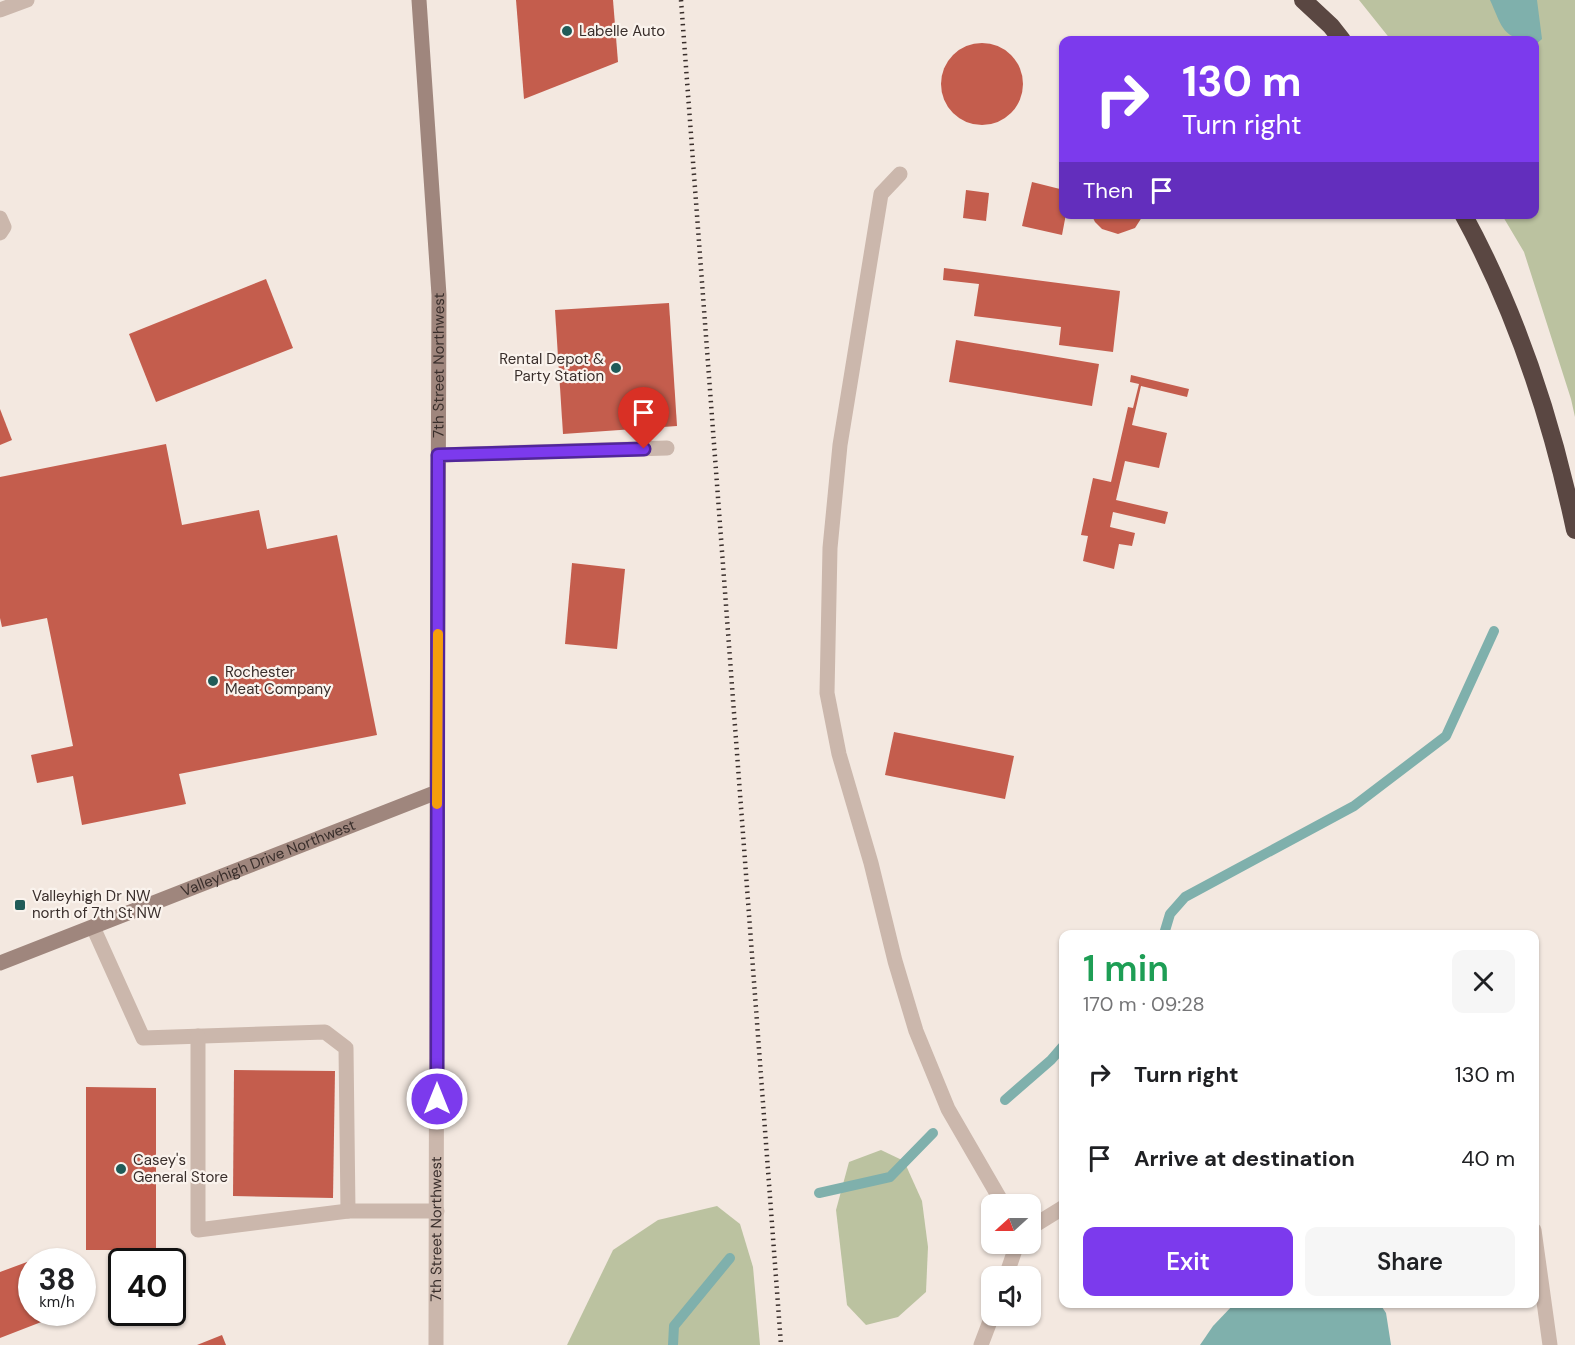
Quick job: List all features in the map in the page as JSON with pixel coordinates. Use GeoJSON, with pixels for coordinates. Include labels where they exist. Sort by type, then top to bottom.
{"type":"FeatureCollection","features":[{"type":"Feature","properties":{"kind":"highway"},"geometry":{"type":"LineString","coordinates":[[1303,0],[1339,36]]}},
{"type":"Feature","properties":{"kind":"highway"},"geometry":{"type":"LineString","coordinates":[[1466,219],[1483,251],[1516,327],[1548,419],[1575,530]]}},
{"type":"Feature","properties":{"kind":"main road","name":"7th Street Northwest"},"geometry":{"type":"LineString","coordinates":[[418,0],[439,295],[437,792]]}},
{"type":"Feature","properties":{"kind":"main road","name":"Valleyhigh Drive Northwest"},"geometry":{"type":"LineString","coordinates":[[0,963],[437,792]]}},
{"type":"Feature","properties":{"kind":"street"},"geometry":{"type":"LineString","coordinates":[[0,10],[27,0]]}},
{"type":"Feature","properties":{"kind":"street"},"geometry":{"type":"LineString","coordinates":[[900,174],[881,194],[840,445],[830,548],[827,693],[839,754],[916,1031],[948,1109],[998,1194]]}},
{"type":"Feature","properties":{"kind":"street"},"geometry":{"type":"LineString","coordinates":[[0,218],[4,227],[0,233]]}},
{"type":"Feature","properties":{"kind":"street"},"geometry":{"type":"LineString","coordinates":[[438,455],[667,448]]}},
{"type":"Feature","properties":{"kind":"street","name":"7th Street Northwest"},"geometry":{"type":"LineString","coordinates":[[436,1345],[437,792]]}},
{"type":"Feature","properties":{"kind":"street"},"geometry":{"type":"LineString","coordinates":[[93,927],[143,1038],[325,1032],[346,1048],[348,1210]]}},
{"type":"Feature","properties":{"kind":"street"},"geometry":{"type":"LineString","coordinates":[[198,1036],[198,1230],[348,1210],[436,1210]]}},
{"type":"Feature","properties":{"kind":"street"},"geometry":{"type":"LineString","coordinates":[[1041,1221],[1059,1209]]}},
{"type":"Feature","properties":{"kind":"street"},"geometry":{"type":"LineString","coordinates":[[1539,1266],[1550,1345]]}},
{"type":"Feature","properties":{"kind":"street"},"geometry":{"type":"LineString","coordinates":[[981,1345],[988,1326]]}},
{"type":"Feature","properties":{"kind":"green space"},"geometry":{"type":"Polygon","coordinates":[[[1359,0],[1575,0],[1575,417],[1524,252],[1504,219],[1539,219],[1539,36],[1388,36],[1359,0]]]}},
{"type":"Feature","properties":{"kind":"green space"},"geometry":{"type":"Polygon","coordinates":[[[881,1150],[904,1161],[922,1201],[928,1247],[926,1292],[898,1317],[866,1325],[847,1305],[836,1210],[849,1162],[881,1150]]]}},
{"type":"Feature","properties":{"kind":"green space"},"geometry":{"type":"Polygon","coordinates":[[[717,1206],[740,1224],[753,1267],[760,1345],[567,1345],[613,1250],[658,1220],[717,1206]]]}},
{"type":"Feature","properties":{"kind":"water"},"geometry":{"type":"Polygon","coordinates":[[[1490,0],[1537,0],[1542,39],[1539,42],[1539,36],[1513,36],[1504,30],[1490,0]]]}},
{"type":"Feature","properties":{"kind":"water"},"geometry":{"type":"Polygon","coordinates":[[[1230,1308],[1383,1308],[1386,1313],[1391,1345],[1200,1345],[1213,1326],[1230,1308]]]}},
{"type":"Feature","properties":{"kind":"building","name":"Labelle Auto"},"geometry":{"type":"Polygon","coordinates":[[[516,0],[613,0],[618,62],[524,99],[516,0]]]}},
{"type":"Feature","properties":{"kind":"building"},"geometry":{"type":"Polygon","coordinates":[[[982,43],[998,46],[1011,55],[1020,68],[1023,84],[1020,100],[1011,113],[998,122],[982,125],[966,122],[953,113],[944,100],[941,84],[944,68],[953,55],[966,46],[982,43]]]}},
{"type":"Feature","properties":{"kind":"building"},"geometry":{"type":"Polygon","coordinates":[[[1032,182],[1059,189],[1059,219],[1065,219],[1062,235],[1022,226],[1032,182]]]}},
{"type":"Feature","properties":{"kind":"building"},"geometry":{"type":"Polygon","coordinates":[[[966,190],[989,193],[986,221],[963,218],[966,190]]]}},
{"type":"Feature","properties":{"kind":"building"},"geometry":{"type":"Polygon","coordinates":[[[1094,219],[1141,219],[1135,228],[1118,234],[1102,229],[1094,219]]]}},
{"type":"Feature","properties":{"kind":"building"},"geometry":{"type":"Polygon","coordinates":[[[944,268],[1120,291],[1113,352],[1059,345],[1061,327],[974,316],[979,284],[943,280],[944,268]]]}},
{"type":"Feature","properties":{"kind":"building"},"geometry":{"type":"Polygon","coordinates":[[[266,279],[293,348],[156,402],[129,334],[266,279]]]}},
{"type":"Feature","properties":{"kind":"building","name":"Rental Depot & Party Station"},"geometry":{"type":"Polygon","coordinates":[[[669,303],[677,426],[563,434],[555,310],[669,303]]]}},
{"type":"Feature","properties":{"kind":"building"},"geometry":{"type":"Polygon","coordinates":[[[956,340],[1099,364],[1092,406],[949,382],[956,340]]]}},
{"type":"Feature","properties":{"kind":"building"},"geometry":{"type":"Polygon","coordinates":[[[1131,375],[1189,389],[1187,397],[1141,386],[1132,425],[1167,433],[1159,468],[1125,461],[1116,500],[1168,512],[1165,524],[1113,512],[1110,527],[1135,533],[1132,546],[1119,544],[1114,569],[1083,561],[1088,536],[1081,535],[1093,478],[1111,482],[1128,407],[1133,408],[1139,384],[1130,382],[1131,375]]]}},
{"type":"Feature","properties":{"kind":"building"},"geometry":{"type":"Polygon","coordinates":[[[0,409],[12,440],[0,445],[0,409]]]}},
{"type":"Feature","properties":{"kind":"building","name":"Rochester Meat Company"},"geometry":{"type":"Polygon","coordinates":[[[166,444],[182,525],[259,510],[267,549],[337,535],[377,735],[179,774],[186,804],[82,825],[73,776],[37,783],[31,755],[73,746],[47,618],[2,627],[0,618],[0,477],[166,444]]]}},
{"type":"Feature","properties":{"kind":"building"},"geometry":{"type":"Polygon","coordinates":[[[572,563],[625,569],[617,649],[565,644],[572,563]]]}},
{"type":"Feature","properties":{"kind":"building"},"geometry":{"type":"Polygon","coordinates":[[[894,732],[1014,756],[1005,799],[885,775],[894,732]]]}},
{"type":"Feature","properties":{"kind":"building","name":"Casey's General Store"},"geometry":{"type":"Polygon","coordinates":[[[234,1070],[335,1071],[333,1198],[233,1196],[234,1070]]]}},
{"type":"Feature","properties":{"kind":"building","name":"Casey's General Store"},"geometry":{"type":"Polygon","coordinates":[[[86,1087],[156,1088],[156,1248],[96,1250],[96,1248],[86,1248],[86,1087]]]}},
{"type":"Feature","properties":{"kind":"building"},"geometry":{"type":"Polygon","coordinates":[[[18,1265],[18,1326],[31,1326],[0,1338],[0,1272],[18,1265]]]}},
{"type":"Feature","properties":{"kind":"building"},"geometry":{"type":"Polygon","coordinates":[[[222,1335],[226,1345],[197,1345],[222,1335]]]}},
{"type":"Feature","properties":{"kind":"waterway"},"geometry":{"type":"LineString","coordinates":[[1165,930],[1170,914],[1185,897],[1354,806],[1446,736],[1494,631]]}},
{"type":"Feature","properties":{"kind":"waterway"},"geometry":{"type":"LineString","coordinates":[[1005,1100],[1059,1051]]}},
{"type":"Feature","properties":{"kind":"waterway"},"geometry":{"type":"LineString","coordinates":[[819,1193],[890,1177],[933,1133]]}},
{"type":"Feature","properties":{"kind":"waterway"},"geometry":{"type":"LineString","coordinates":[[673,1345],[674,1326],[730,1258]]}},
{"type":"Feature","properties":{"kind":"railway"},"geometry":{"type":"LineString","coordinates":[[681,0],[781,1345]]}},
{"type":"Feature","properties":{"kind":"slow traffic"},"geometry":{"type":"LineString","coordinates":[[437,804],[438,634]]}},
{"type":"Feature","properties":{"kind":"place","name":"Labelle Auto"},"geometry":{"type":"Point","coordinates":[567,31]}},
{"type":"Feature","properties":{"kind":"place","name":"Rental Depot & Party Station"},"geometry":{"type":"Point","coordinates":[616,368]}},
{"type":"Feature","properties":{"kind":"place","name":"Rochester Meat Company"},"geometry":{"type":"Point","coordinates":[213,681]}},
{"type":"Feature","properties":{"kind":"place","name":"Valleyhigh Dr NW north of 7th St NW"},"geometry":{"type":"Point","coordinates":[20,905]}},
{"type":"Feature","properties":{"kind":"place","name":"Casey's General Store"},"geometry":{"type":"Point","coordinates":[121,1169]}},
{"type":"Feature","properties":{"kind":"route"},"geometry":{"type":"LineString","coordinates":[[437,1099],[438,455],[644,449]]}}]}
